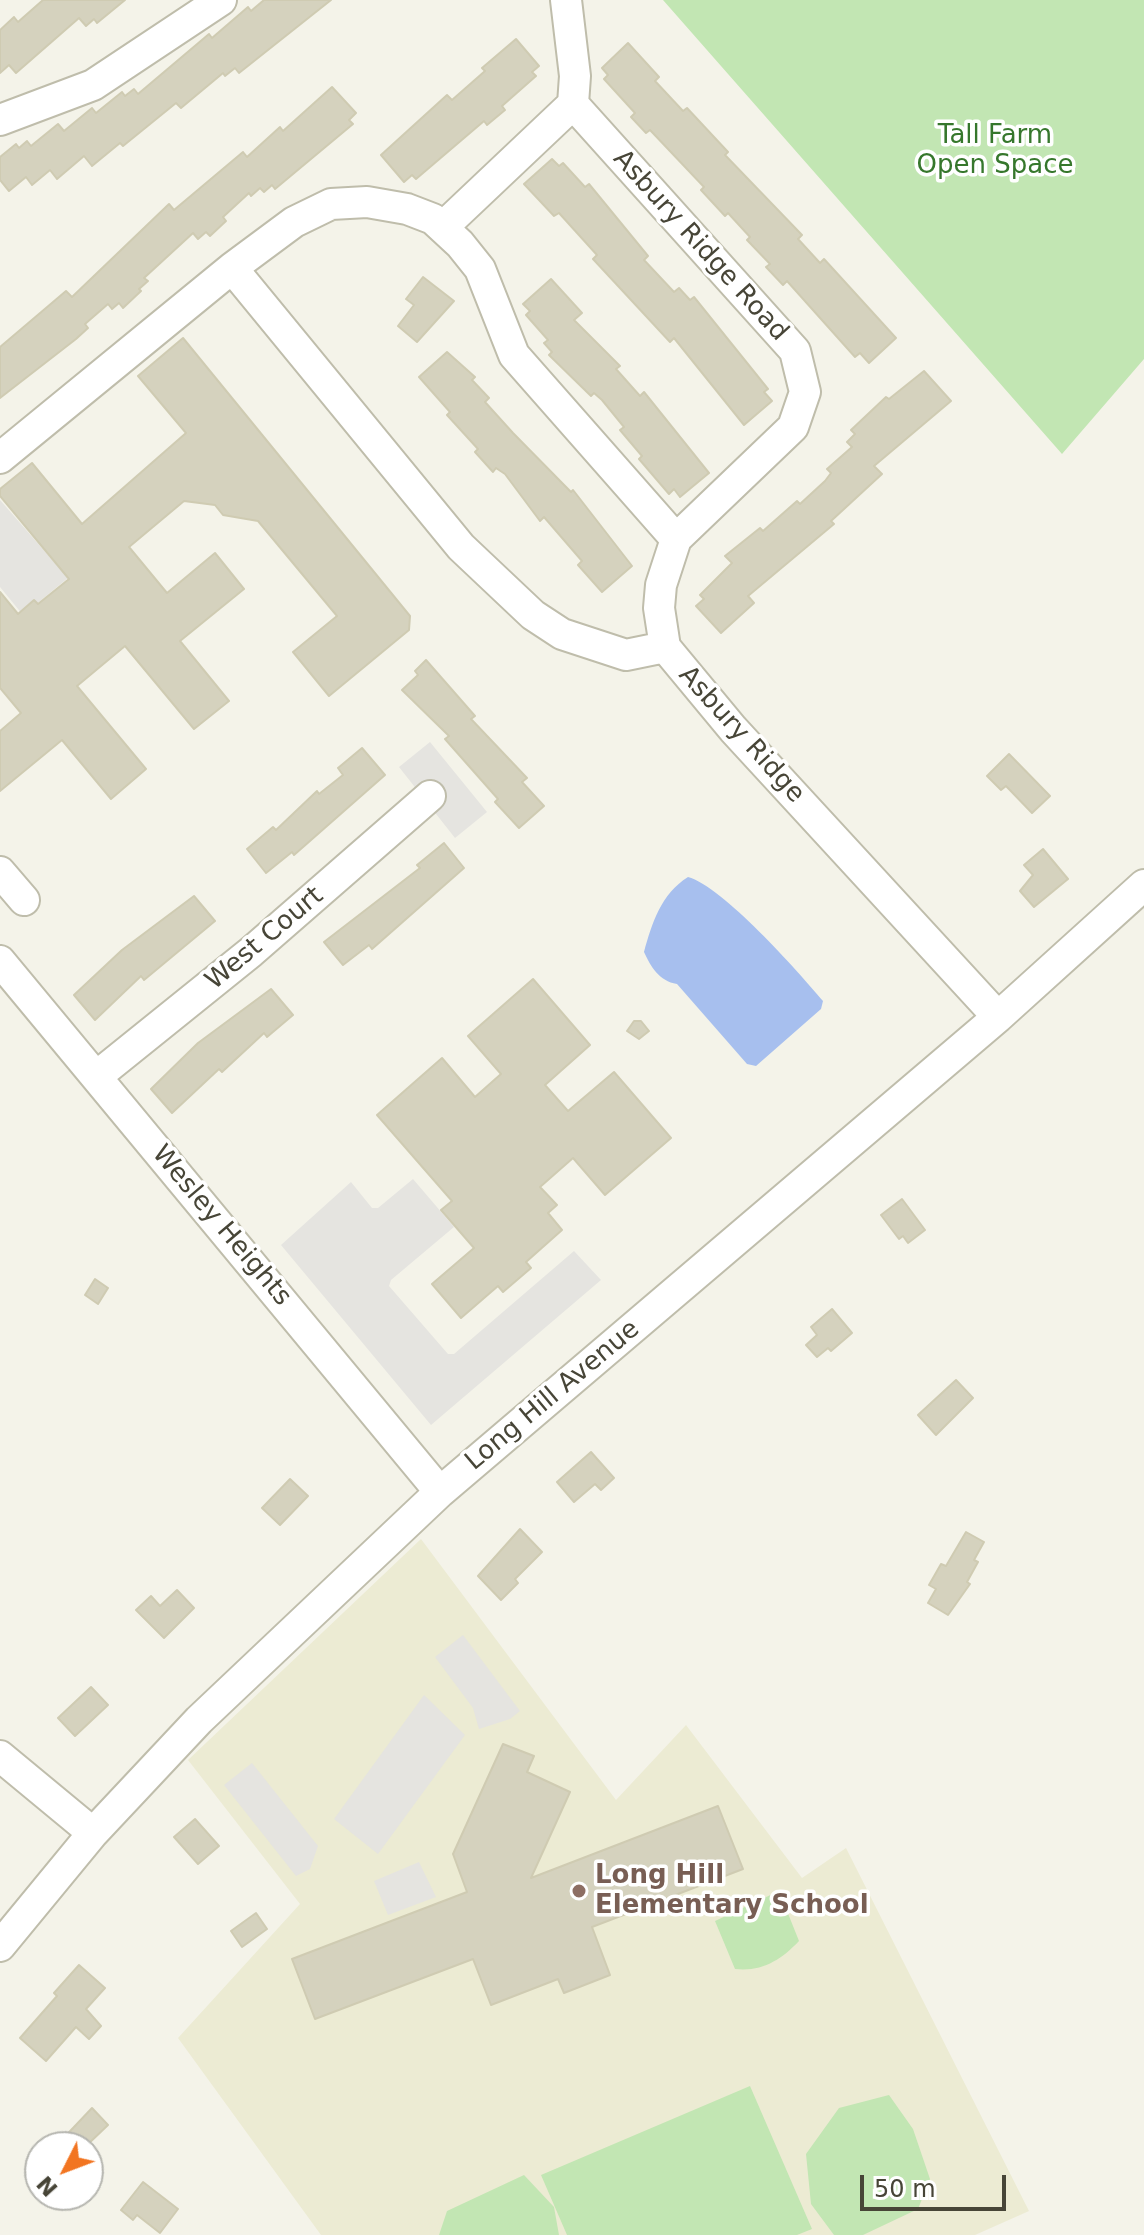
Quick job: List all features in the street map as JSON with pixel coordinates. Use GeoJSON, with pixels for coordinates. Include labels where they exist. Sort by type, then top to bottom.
{"type":"FeatureCollection","features":[{"type":"Feature","properties":{"kind":"street"},"geometry":{"type":"LineString","coordinates":[[0,120],[93,85],[221,0]]}},
{"type":"Feature","properties":{"kind":"street"},"geometry":{"type":"LineString","coordinates":[[443,227],[573,104],[575,76],[566,0]]}},
{"type":"Feature","properties":{"kind":"street","name":"Asbury Ridge Road"},"geometry":{"type":"LineString","coordinates":[[573,104],[795,351],[805,392],[793,427],[676,539],[661,585],[659,608],[665,647]]}},
{"type":"Feature","properties":{"kind":"street"},"geometry":{"type":"LineString","coordinates":[[0,458],[232,268],[294,222],[331,204],[352,201],[396,207],[433,219],[443,227],[480,269],[514,355],[676,539]]}},
{"type":"Feature","properties":{"kind":"street","name":"Asbury Ridge"},"geometry":{"type":"LineString","coordinates":[[232,268],[461,547],[533,615],[562,634],[626,655],[665,647],[733,729],[998,1017]]}},
{"type":"Feature","properties":{"kind":"street","name":"West Court"},"geometry":{"type":"LineString","coordinates":[[97,1076],[251,952],[430,796]]}},
{"type":"Feature","properties":{"kind":"street"},"geometry":{"type":"LineString","coordinates":[[0,872],[24,900]]}},
{"type":"Feature","properties":{"kind":"street","name":"Long Hill Avenue"},"geometry":{"type":"LineString","coordinates":[[0,1946],[93,1833],[199,1720],[440,1492],[998,1017],[1144,885]]}},
{"type":"Feature","properties":{"kind":"street","name":"Wesley Heights"},"geometry":{"type":"LineString","coordinates":[[0,961],[440,1492]]}},
{"type":"Feature","properties":{"kind":"street"},"geometry":{"type":"LineString","coordinates":[[0,1756],[93,1833]]}},
{"type":"Feature","properties":{"kind":"shaded area"},"geometry":{"type":"Polygon","coordinates":[[[0,500],[68,578],[23,615],[0,587],[0,500]]]}},
{"type":"Feature","properties":{"kind":"shaded area"},"geometry":{"type":"Polygon","coordinates":[[[430,742],[487,812],[455,838],[399,767],[430,742]]]}},
{"type":"Feature","properties":{"kind":"shaded area"},"geometry":{"type":"Polygon","coordinates":[[[413,1179],[454,1227],[391,1280],[389,1286],[448,1354],[454,1354],[574,1251],[601,1280],[431,1425],[281,1245],[351,1182],[372,1208],[378,1208],[413,1179]]]}},
{"type":"Feature","properties":{"kind":"shaded area","name":"Long Hill Elementary School"},"geometry":{"type":"Polygon","coordinates":[[[421,1539],[616,1800],[686,1725],[802,1878],[846,1848],[1029,2211],[975,2235],[321,2235],[178,2038],[300,1904],[188,1760],[421,1539]]]}},
{"type":"Feature","properties":{"kind":"shaded area"},"geometry":{"type":"Polygon","coordinates":[[[463,1635],[520,1711],[510,1719],[479,1729],[473,1708],[435,1657],[463,1635]]]}},
{"type":"Feature","properties":{"kind":"shaded area"},"geometry":{"type":"Polygon","coordinates":[[[424,1695],[465,1735],[378,1854],[334,1819],[424,1695]]]}},
{"type":"Feature","properties":{"kind":"shaded area"},"geometry":{"type":"Polygon","coordinates":[[[252,1763],[318,1846],[310,1869],[296,1876],[224,1785],[252,1763]]]}},
{"type":"Feature","properties":{"kind":"shaded area"},"geometry":{"type":"Polygon","coordinates":[[[419,1862],[436,1897],[388,1915],[374,1881],[419,1862]]]}},
{"type":"Feature","properties":{"kind":"green space","name":"Tall Farm Open Space"},"geometry":{"type":"Polygon","coordinates":[[[663,0],[1144,0],[1144,359],[1062,454],[663,0]]]}},
{"type":"Feature","properties":{"kind":"green space"},"geometry":{"type":"Polygon","coordinates":[[[779,1891],[799,1941],[770,1963],[754,1969],[735,1969],[715,1921],[779,1891]]]}},
{"type":"Feature","properties":{"kind":"green space"},"geometry":{"type":"Polygon","coordinates":[[[750,2086],[812,2229],[797,2235],[567,2235],[541,2175],[750,2086]]]}},
{"type":"Feature","properties":{"kind":"green space"},"geometry":{"type":"Polygon","coordinates":[[[889,2095],[913,2129],[930,2179],[918,2209],[863,2235],[834,2235],[811,2204],[806,2154],[839,2108],[889,2095]]]}},
{"type":"Feature","properties":{"kind":"green space"},"geometry":{"type":"Polygon","coordinates":[[[524,2175],[554,2207],[559,2235],[439,2235],[447,2211],[524,2175]]]}},
{"type":"Feature","properties":{"kind":"water"},"geometry":{"type":"Polygon","coordinates":[[[688,877],[703,884],[739,912],[823,1001],[821,1009],[756,1066],[747,1064],[677,984],[665,980],[656,972],[644,952],[664,901],[688,877]]]}},
{"type":"Feature","properties":{"kind":"building"},"geometry":{"type":"Polygon","coordinates":[[[43,0],[125,0],[97,23],[94,19],[86,26],[79,18],[16,73],[9,65],[0,73],[0,30],[14,17],[18,22],[43,0]]]}},
{"type":"Feature","properties":{"kind":"building"},"geometry":{"type":"Polygon","coordinates":[[[264,0],[331,0],[239,73],[235,68],[225,76],[223,73],[181,108],[176,103],[123,146],[120,143],[92,166],[84,156],[57,179],[50,170],[32,185],[26,177],[9,191],[0,180],[0,157],[16,144],[19,148],[27,141],[31,146],[58,124],[64,131],[92,108],[96,113],[122,92],[125,96],[134,89],[138,94],[209,34],[212,38],[248,7],[251,11],[264,0]]]}},
{"type":"Feature","properties":{"kind":"building"},"geometry":{"type":"Polygon","coordinates":[[[516,39],[539,66],[532,72],[536,76],[502,106],[505,110],[487,125],[484,121],[416,179],[412,175],[404,182],[381,155],[447,95],[452,100],[485,71],[482,68],[516,39]]]}},
{"type":"Feature","properties":{"kind":"building"},"geometry":{"type":"Polygon","coordinates":[[[628,43],[659,77],[655,81],[683,111],[687,108],[728,152],[725,155],[802,235],[798,239],[820,263],[824,259],[896,338],[869,363],[860,353],[855,357],[787,281],[783,285],[766,267],[770,264],[747,240],[750,237],[728,213],[725,216],[701,190],[704,187],[650,130],[646,133],[631,117],[635,113],[604,79],[608,75],[602,68],[628,43]]]}},
{"type":"Feature","properties":{"kind":"building"},"geometry":{"type":"Polygon","coordinates":[[[332,87],[356,113],[349,120],[353,124],[275,189],[272,185],[264,192],[260,188],[251,196],[249,193],[223,217],[226,221],[210,236],[206,232],[198,239],[193,233],[144,278],[148,281],[139,289],[141,291],[123,308],[119,303],[112,309],[108,304],[85,324],[88,328],[76,339],[0,398],[0,347],[66,291],[72,297],[169,204],[174,210],[243,152],[247,157],[280,127],[283,131],[332,87]]]}},
{"type":"Feature","properties":{"kind":"building"},"geometry":{"type":"Polygon","coordinates":[[[552,159],[559,166],[563,163],[585,187],[589,184],[648,256],[644,260],[674,292],[679,288],[690,300],[694,297],[768,389],[764,392],[772,401],[744,425],[674,338],[670,342],[593,259],[597,255],[559,213],[554,216],[524,184],[552,159]]]}},
{"type":"Feature","properties":{"kind":"building"},"geometry":{"type":"Polygon","coordinates":[[[423,277],[454,301],[417,342],[398,326],[414,305],[406,299],[423,277]]]}},
{"type":"Feature","properties":{"kind":"building"},"geometry":{"type":"Polygon","coordinates":[[[551,279],[582,313],[574,320],[620,366],[616,369],[640,396],[644,392],[709,473],[680,497],[674,489],[669,494],[639,459],[642,456],[620,430],[624,427],[602,400],[594,393],[591,396],[549,355],[552,352],[544,343],[548,340],[526,315],[530,311],[523,304],[551,279]]]}},
{"type":"Feature","properties":{"kind":"building"},"geometry":{"type":"Polygon","coordinates":[[[183,338],[410,616],[409,630],[329,696],[293,652],[337,616],[258,521],[223,515],[215,505],[184,501],[129,547],[167,593],[215,553],[244,589],[180,641],[229,701],[194,729],[125,646],[77,686],[146,769],[111,799],[62,740],[0,791],[0,731],[21,713],[0,688],[0,592],[18,614],[34,600],[38,604],[69,579],[0,496],[0,489],[32,463],[82,524],[186,433],[138,376],[183,338]]]}},
{"type":"Feature","properties":{"kind":"building"},"geometry":{"type":"Polygon","coordinates":[[[447,352],[475,377],[472,380],[489,398],[485,402],[513,433],[571,492],[573,490],[632,566],[602,592],[578,565],[582,561],[544,517],[540,521],[505,474],[496,468],[493,472],[475,452],[478,449],[447,415],[450,412],[419,377],[447,352]]]}},
{"type":"Feature","properties":{"kind":"building"},"geometry":{"type":"Polygon","coordinates":[[[924,371],[951,401],[874,466],[882,474],[831,521],[834,524],[748,596],[754,603],[721,633],[696,606],[704,599],[700,595],[732,563],[725,556],[760,528],[763,531],[797,501],[800,504],[825,481],[831,473],[827,469],[852,447],[847,442],[855,434],[851,430],[886,397],[889,399],[924,371]]]}},
{"type":"Feature","properties":{"kind":"building"},"geometry":{"type":"Polygon","coordinates":[[[426,660],[475,716],[471,719],[527,778],[522,782],[544,806],[519,828],[445,739],[449,736],[402,690],[418,675],[415,671],[426,660]]]}},
{"type":"Feature","properties":{"kind":"building"},"geometry":{"type":"Polygon","coordinates":[[[362,748],[385,775],[294,855],[292,852],[266,873],[247,849],[273,827],[276,830],[317,791],[319,794],[343,775],[338,768],[362,748]]]}},
{"type":"Feature","properties":{"kind":"building"},"geometry":{"type":"Polygon","coordinates":[[[1009,754],[1050,796],[1032,813],[1006,786],[1001,790],[987,776],[1009,754]]]}},
{"type":"Feature","properties":{"kind":"building"},"geometry":{"type":"Polygon","coordinates":[[[444,843],[464,868],[372,949],[369,945],[343,965],[324,942],[420,868],[417,865],[444,843]]]}},
{"type":"Feature","properties":{"kind":"building"},"geometry":{"type":"Polygon","coordinates":[[[1043,849],[1068,879],[1034,907],[1020,891],[1033,875],[1024,865],[1043,849]]]}},
{"type":"Feature","properties":{"kind":"building"},"geometry":{"type":"Polygon","coordinates":[[[194,896],[215,921],[144,980],[141,976],[95,1020],[74,995],[122,950],[194,896]]]}},
{"type":"Feature","properties":{"kind":"building"},"geometry":{"type":"Polygon","coordinates":[[[533,979],[590,1045],[545,1085],[568,1111],[614,1072],[671,1138],[605,1195],[573,1158],[540,1187],[557,1205],[548,1213],[562,1230],[526,1262],[531,1268],[503,1292],[498,1286],[461,1318],[432,1284],[474,1248],[441,1210],[452,1201],[377,1115],[442,1058],[475,1097],[501,1074],[468,1036],[533,979]]]}},
{"type":"Feature","properties":{"kind":"building"},"geometry":{"type":"Polygon","coordinates":[[[271,989],[293,1015],[267,1037],[264,1033],[222,1072],[219,1069],[172,1113],[151,1089],[198,1043],[271,989]]]}},
{"type":"Feature","properties":{"kind":"building"},"geometry":{"type":"Polygon","coordinates":[[[634,1021],[641,1021],[649,1031],[639,1039],[627,1031],[634,1021]]]}},
{"type":"Feature","properties":{"kind":"building"},"geometry":{"type":"Polygon","coordinates":[[[902,1199],[925,1230],[908,1243],[903,1236],[899,1239],[881,1215],[902,1199]]]}},
{"type":"Feature","properties":{"kind":"building"},"geometry":{"type":"Polygon","coordinates":[[[95,1279],[108,1288],[98,1304],[85,1295],[95,1279]]]}},
{"type":"Feature","properties":{"kind":"building"},"geometry":{"type":"Polygon","coordinates":[[[832,1309],[852,1333],[831,1351],[828,1348],[817,1357],[806,1345],[817,1335],[811,1327],[832,1309]]]}},
{"type":"Feature","properties":{"kind":"building"},"geometry":{"type":"Polygon","coordinates":[[[956,1380],[973,1398],[936,1435],[918,1415],[956,1380]]]}},
{"type":"Feature","properties":{"kind":"building"},"geometry":{"type":"Polygon","coordinates":[[[591,1452],[614,1478],[601,1490],[595,1484],[574,1502],[557,1482],[591,1452]]]}},
{"type":"Feature","properties":{"kind":"building"},"geometry":{"type":"Polygon","coordinates":[[[290,1479],[308,1496],[280,1525],[262,1508],[290,1479]]]}},
{"type":"Feature","properties":{"kind":"building"},"geometry":{"type":"Polygon","coordinates":[[[520,1529],[542,1552],[515,1579],[518,1583],[501,1600],[478,1576],[520,1529]]]}},
{"type":"Feature","properties":{"kind":"building"},"geometry":{"type":"Polygon","coordinates":[[[966,1532],[984,1542],[974,1560],[978,1562],[967,1582],[970,1584],[948,1615],[928,1603],[936,1589],[929,1585],[941,1564],[946,1566],[966,1532]]]}},
{"type":"Feature","properties":{"kind":"building"},"geometry":{"type":"Polygon","coordinates":[[[177,1590],[194,1608],[164,1638],[136,1610],[151,1596],[160,1606],[177,1590]]]}},
{"type":"Feature","properties":{"kind":"building"},"geometry":{"type":"Polygon","coordinates":[[[91,1687],[108,1705],[75,1736],[58,1718],[91,1687]]]}},
{"type":"Feature","properties":{"kind":"building"},"geometry":{"type":"Polygon","coordinates":[[[503,1744],[534,1756],[527,1772],[570,1792],[531,1878],[718,1806],[743,1869],[592,1927],[610,1975],[564,1993],[558,1979],[491,2005],[473,1959],[315,2019],[292,1959],[467,1892],[453,1854],[503,1744]]]}},
{"type":"Feature","properties":{"kind":"building"},"geometry":{"type":"Polygon","coordinates":[[[195,1819],[219,1846],[198,1864],[174,1837],[195,1819]]]}},
{"type":"Feature","properties":{"kind":"building"},"geometry":{"type":"Polygon","coordinates":[[[256,1913],[267,1929],[242,1947],[231,1931],[256,1913]]]}},
{"type":"Feature","properties":{"kind":"building"},"geometry":{"type":"Polygon","coordinates":[[[79,1965],[105,1988],[86,2009],[101,2026],[89,2039],[76,2027],[46,2061],[20,2038],[79,1965]]]}},
{"type":"Feature","properties":{"kind":"building"},"geometry":{"type":"Polygon","coordinates":[[[92,2108],[108,2125],[102,2131],[70,2131],[92,2108]]]}},
{"type":"Feature","properties":{"kind":"building"},"geometry":{"type":"Polygon","coordinates":[[[143,2182],[178,2209],[160,2233],[137,2215],[133,2220],[121,2210],[143,2182]]]}},
{"type":"Feature","properties":{"kind":"place","name":"Long Hill Elementary School"},"geometry":{"type":"Point","coordinates":[579,1891]}}]}
